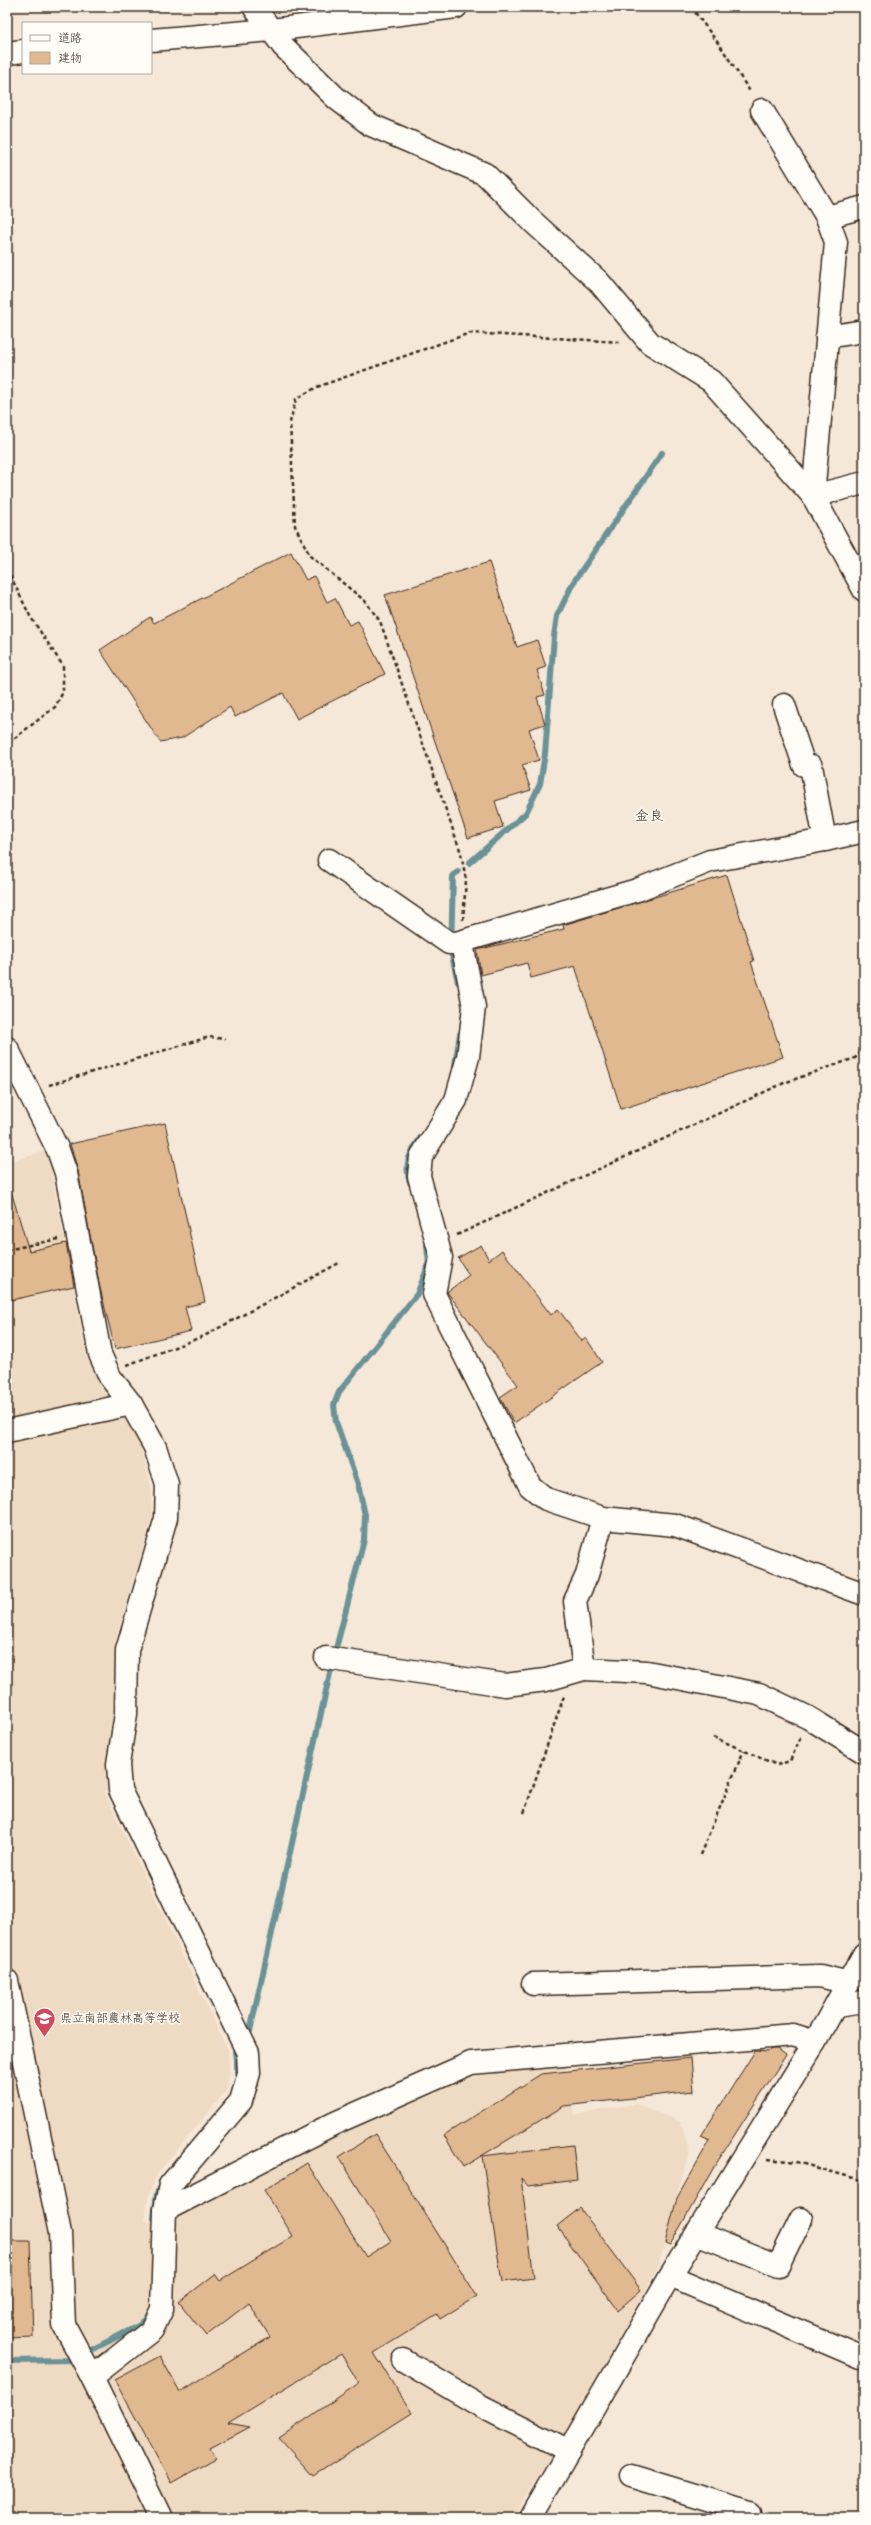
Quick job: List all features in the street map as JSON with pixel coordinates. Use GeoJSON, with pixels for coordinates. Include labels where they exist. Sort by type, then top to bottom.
{"type":"FeatureCollection","features":[{"type":"Feature","properties":{"kind":"street"},"geometry":{"type":"LineString","coordinates":[[254,7],[283,46],[336,98],[371,125],[485,174],[532,222],[599,282],[650,343],[711,381],[813,496],[864,590]]}},
{"type":"Feature","properties":{"kind":"street"},"geometry":{"type":"LineString","coordinates":[[152,40],[272,30],[456,7]]}},
{"type":"Feature","properties":{"kind":"street"},"geometry":{"type":"LineString","coordinates":[[7,52],[22,51]]}},
{"type":"Feature","properties":{"kind":"street"},"geometry":{"type":"LineString","coordinates":[[762,110],[827,217],[836,242],[813,496]]}},
{"type":"Feature","properties":{"kind":"street"},"geometry":{"type":"LineString","coordinates":[[827,217],[864,207]]}},
{"type":"Feature","properties":{"kind":"street"},"geometry":{"type":"LineString","coordinates":[[827,337],[864,331]]}},
{"type":"Feature","properties":{"kind":"street"},"geometry":{"type":"LineString","coordinates":[[813,496],[864,483]]}},
{"type":"Feature","properties":{"kind":"street"},"geometry":{"type":"LineString","coordinates":[[784,704],[804,765],[811,766],[825,840]]}},
{"type":"Feature","properties":{"kind":"street"},"geometry":{"type":"LineString","coordinates":[[456,943],[637,890],[710,861],[825,840],[864,831]]}},
{"type":"Feature","properties":{"kind":"street"},"geometry":{"type":"LineString","coordinates":[[328,860],[456,943],[474,1007],[468,1057],[456,1100],[421,1156],[419,1176],[441,1257],[434,1294],[530,1486],[546,1499],[603,1518],[675,1525],[864,1594]]}},
{"type":"Feature","properties":{"kind":"street"},"geometry":{"type":"LineString","coordinates":[[7,1048],[58,1150],[66,1173],[100,1354],[108,1372],[131,1404],[155,1447],[167,1484],[166,1518],[127,1650],[126,1714],[118,1764],[120,1790],[248,2053],[249,2073],[241,2101],[170,2185],[165,2210],[162,2309],[152,2330],[83,2363]]}},
{"type":"Feature","properties":{"kind":"street"},"geometry":{"type":"LineString","coordinates":[[7,1431],[131,1404]]}},
{"type":"Feature","properties":{"kind":"street"},"geometry":{"type":"LineString","coordinates":[[580,1670],[575,1601],[587,1575],[603,1518]]}},
{"type":"Feature","properties":{"kind":"street"},"geometry":{"type":"LineString","coordinates":[[337,1659],[505,1685],[546,1680],[580,1670],[647,1672],[759,1694],[809,1718],[864,1752]]}},
{"type":"Feature","properties":{"kind":"street"},"geometry":{"type":"LineString","coordinates":[[530,2518],[670,2276],[815,2042],[849,1984],[864,1954]]}},
{"type":"Feature","properties":{"kind":"street"},"geometry":{"type":"LineString","coordinates":[[533,1984],[820,1976],[849,1984]]}},
{"type":"Feature","properties":{"kind":"street"},"geometry":{"type":"LineString","coordinates":[[7,1981],[60,2233],[64,2325],[161,2518]]}},
{"type":"Feature","properties":{"kind":"street"},"geometry":{"type":"LineString","coordinates":[[836,2006],[864,2002]]}},
{"type":"Feature","properties":{"kind":"street"},"geometry":{"type":"LineString","coordinates":[[165,2210],[335,2123],[471,2063],[793,2035],[815,2042]]}},
{"type":"Feature","properties":{"kind":"street"},"geometry":{"type":"LineString","coordinates":[[696,2233],[778,2266],[801,2219]]}},
{"type":"Feature","properties":{"kind":"street"},"geometry":{"type":"LineString","coordinates":[[670,2276],[860,2357]]}},
{"type":"Feature","properties":{"kind":"street"},"geometry":{"type":"LineString","coordinates":[[403,2360],[480,2406],[568,2451]]}},
{"type":"Feature","properties":{"kind":"street"},"geometry":{"type":"LineString","coordinates":[[631,2476],[750,2512],[748,2518]]}},
{"type":"Feature","properties":{"kind":"path"},"geometry":{"type":"LineString","coordinates":[[690,7],[721,47],[762,110]]}},
{"type":"Feature","properties":{"kind":"path"},"geometry":{"type":"LineString","coordinates":[[456,943],[466,880],[461,853],[380,621],[365,601],[310,556],[295,526],[290,422],[296,399],[317,387],[470,333],[650,343]]}},
{"type":"Feature","properties":{"kind":"path"},"geometry":{"type":"LineString","coordinates":[[7,569],[30,616],[63,666],[63,692],[56,707],[7,744]]}},
{"type":"Feature","properties":{"kind":"path"},"geometry":{"type":"LineString","coordinates":[[28,1091],[209,1037],[225,1039]]}},
{"type":"Feature","properties":{"kind":"path"},"geometry":{"type":"LineString","coordinates":[[438,1243],[784,1083],[855,1058],[864,1049]]}},
{"type":"Feature","properties":{"kind":"path"},"geometry":{"type":"LineString","coordinates":[[7,1250],[78,1234]]}},
{"type":"Feature","properties":{"kind":"path"},"geometry":{"type":"LineString","coordinates":[[108,1372],[204,1336],[339,1263]]}},
{"type":"Feature","properties":{"kind":"path"},"geometry":{"type":"LineString","coordinates":[[524,1813],[557,1713],[580,1670]]}},
{"type":"Feature","properties":{"kind":"path"},"geometry":{"type":"LineString","coordinates":[[713,1737],[777,1765],[790,1761],[809,1718]]}},
{"type":"Feature","properties":{"kind":"path"},"geometry":{"type":"LineString","coordinates":[[700,1855],[744,1750]]}},
{"type":"Feature","properties":{"kind":"path"},"geometry":{"type":"LineString","coordinates":[[746,2153],[771,2160],[797,2162],[864,2181]]}},
{"type":"Feature","properties":{"kind":"shaded area"},"geometry":{"type":"Polygon","coordinates":[[[47,1150],[86,1354],[137,1433],[151,1486],[152,1517],[115,1641],[115,1690],[105,1794],[228,2051],[229,2074],[227,2090],[157,2174],[147,2201],[145,2221],[158,2222],[333,2133],[458,2080],[564,2061],[575,2115],[635,2104],[681,2122],[689,2151],[658,2268],[564,2436],[512,2518],[7,2518],[7,1163],[47,1150]]]}},
{"type":"Feature","properties":{"kind":"building"},"geometry":{"type":"Polygon","coordinates":[[[291,552],[306,580],[314,576],[327,602],[335,598],[349,625],[358,621],[385,674],[297,719],[283,693],[235,717],[230,707],[182,738],[160,742],[100,650],[150,617],[154,623],[291,552]]]}},
{"type":"Feature","properties":{"kind":"building"},"geometry":{"type":"Polygon","coordinates":[[[489,562],[517,647],[537,640],[546,667],[537,670],[545,695],[537,697],[545,724],[529,729],[539,760],[522,765],[531,790],[495,801],[503,827],[468,838],[385,595],[489,562]]]}},
{"type":"Feature","properties":{"kind":"building"},"geometry":{"type":"Polygon","coordinates":[[[727,875],[754,961],[751,962],[783,1057],[621,1109],[575,966],[531,978],[527,963],[481,975],[477,950],[564,929],[563,925],[727,875]]]}},
{"type":"Feature","properties":{"kind":"building"},"geometry":{"type":"Polygon","coordinates":[[[165,1123],[205,1302],[185,1307],[191,1331],[115,1349],[100,1288],[78,1171],[70,1144],[165,1123]]]}},
{"type":"Feature","properties":{"kind":"building"},"geometry":{"type":"Polygon","coordinates":[[[11,1191],[29,1251],[66,1243],[74,1286],[7,1301],[7,1192],[11,1191]]]}},
{"type":"Feature","properties":{"kind":"building"},"geometry":{"type":"Polygon","coordinates":[[[481,1245],[489,1260],[502,1250],[551,1315],[558,1309],[582,1341],[586,1338],[602,1362],[514,1423],[500,1397],[518,1385],[447,1292],[469,1275],[458,1258],[481,1245]]]}},
{"type":"Feature","properties":{"kind":"building"},"geometry":{"type":"Polygon","coordinates":[[[771,2049],[778,2049],[786,2055],[714,2167],[670,2245],[665,2243],[677,2198],[710,2140],[701,2136],[755,2051],[768,2052],[771,2049]]]}},
{"type":"Feature","properties":{"kind":"building"},"geometry":{"type":"Polygon","coordinates":[[[691,2058],[694,2091],[564,2106],[463,2167],[444,2135],[541,2074],[691,2058]]]}},
{"type":"Feature","properties":{"kind":"building"},"geometry":{"type":"Polygon","coordinates":[[[375,2134],[477,2296],[440,2319],[437,2314],[374,2353],[412,2413],[313,2476],[279,2438],[359,2383],[341,2354],[228,2423],[250,2427],[210,2448],[216,2458],[171,2483],[115,2380],[160,2356],[180,2392],[270,2337],[249,2303],[206,2336],[179,2302],[215,2274],[220,2281],[293,2236],[264,2190],[307,2163],[366,2257],[391,2241],[339,2157],[375,2134]]]}},
{"type":"Feature","properties":{"kind":"building"},"geometry":{"type":"Polygon","coordinates":[[[573,2145],[577,2180],[528,2186],[521,2178],[534,2278],[502,2282],[482,2156],[573,2145]]]}},
{"type":"Feature","properties":{"kind":"building"},"geometry":{"type":"Polygon","coordinates":[[[580,2208],[641,2290],[618,2310],[557,2226],[580,2208]]]}},
{"type":"Feature","properties":{"kind":"building"},"geometry":{"type":"Polygon","coordinates":[[[7,2241],[30,2241],[33,2337],[7,2338],[7,2241]]]}},
{"type":"Feature","properties":{"kind":"waterway"},"geometry":{"type":"LineString","coordinates":[[469,863],[526,813],[540,784],[545,754],[554,636],[557,616],[573,583],[662,453]]}},
{"type":"Feature","properties":{"kind":"waterway"},"geometry":{"type":"LineString","coordinates":[[458,872],[453,875],[451,951],[458,982]]}},
{"type":"Feature","properties":{"kind":"waterway"},"geometry":{"type":"LineString","coordinates":[[455,1065],[460,1034]]}},
{"type":"Feature","properties":{"kind":"waterway"},"geometry":{"type":"LineString","coordinates":[[410,1183],[408,1176],[409,1159],[413,1149],[421,1137]]}},
{"type":"Feature","properties":{"kind":"waterway"},"geometry":{"type":"LineString","coordinates":[[250,2031],[332,1664],[364,1540],[365,1515],[358,1484],[336,1422],[334,1405],[339,1392],[417,1294],[429,1264],[427,1246]]}},
{"type":"Feature","properties":{"kind":"waterway"},"geometry":{"type":"LineString","coordinates":[[235,2052],[238,2074]]}},
{"type":"Feature","properties":{"kind":"waterway"},"geometry":{"type":"LineString","coordinates":[[154,2218],[157,2193],[161,2184]]}},
{"type":"Feature","properties":{"kind":"waterway"},"geometry":{"type":"LineString","coordinates":[[7,2361],[72,2360],[140,2325],[149,2314]]}},
{"type":"Feature","properties":{"kind":"place","name":"県立南部農林高等学校"},"geometry":{"type":"Point","coordinates":[45,2038]}},
{"type":"Feature","properties":{"kind":"district","name":"金良"},"geometry":{"type":"Point","coordinates":[649,815]}}]}
